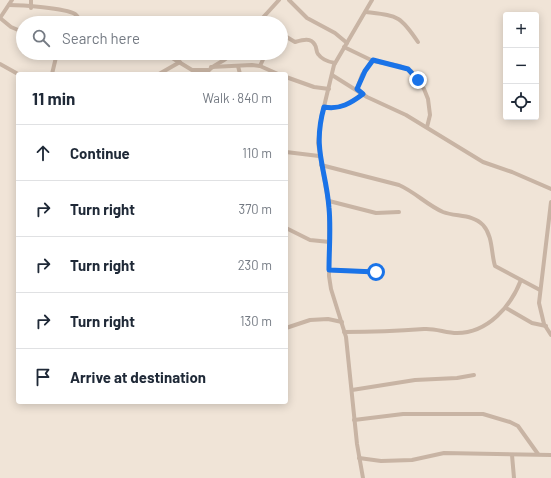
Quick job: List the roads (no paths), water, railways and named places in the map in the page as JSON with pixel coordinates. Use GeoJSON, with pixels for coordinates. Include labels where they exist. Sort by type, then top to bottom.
{"type":"FeatureCollection","features":[{"type":"Feature","properties":{"kind":"street"},"geometry":{"type":"LineString","coordinates":[[12,0],[0,18],[16,29]]}},
{"type":"Feature","properties":{"kind":"street"},"geometry":{"type":"LineString","coordinates":[[31,0],[31,8]]}},
{"type":"Feature","properties":{"kind":"street"},"geometry":{"type":"LineString","coordinates":[[264,16],[279,0]]}},
{"type":"Feature","properties":{"kind":"street"},"geometry":{"type":"LineString","coordinates":[[289,0],[307,18],[347,42]]}},
{"type":"Feature","properties":{"kind":"street"},"geometry":{"type":"LineString","coordinates":[[364,478],[359,458],[344,332],[331,289],[329,270],[331,226],[328,201],[319,156],[319,128],[335,63],[372,0]]}},
{"type":"Feature","properties":{"kind":"street"},"geometry":{"type":"LineString","coordinates":[[9,5],[31,8],[49,8],[70,12],[77,16]]}},
{"type":"Feature","properties":{"kind":"street"},"geometry":{"type":"LineString","coordinates":[[366,12],[393,15],[401,19],[409,26],[418,42]]}},
{"type":"Feature","properties":{"kind":"street"},"geometry":{"type":"LineString","coordinates":[[288,38],[295,42],[303,40],[314,43],[318,54],[322,59],[335,63]]}},
{"type":"Feature","properties":{"kind":"street"},"geometry":{"type":"LineString","coordinates":[[344,47],[373,60],[400,66],[411,71],[424,89],[428,99],[430,115],[427,127]]}},
{"type":"Feature","properties":{"kind":"street"},"geometry":{"type":"LineString","coordinates":[[52,72],[55,60]]}},
{"type":"Feature","properties":{"kind":"street"},"geometry":{"type":"LineString","coordinates":[[176,60],[192,70],[208,70],[238,66],[260,66],[274,72]]}},
{"type":"Feature","properties":{"kind":"street"},"geometry":{"type":"LineString","coordinates":[[208,70],[226,60]]}},
{"type":"Feature","properties":{"kind":"street"},"geometry":{"type":"LineString","coordinates":[[260,66],[263,60]]}},
{"type":"Feature","properties":{"kind":"street"},"geometry":{"type":"LineString","coordinates":[[357,89],[365,71],[373,60]]}},
{"type":"Feature","properties":{"kind":"street"},"geometry":{"type":"LineString","coordinates":[[162,72],[180,62]]}},
{"type":"Feature","properties":{"kind":"street"},"geometry":{"type":"LineString","coordinates":[[0,64],[16,73]]}},
{"type":"Feature","properties":{"kind":"street"},"geometry":{"type":"LineString","coordinates":[[238,66],[240,72]]}},
{"type":"Feature","properties":{"kind":"street"},"geometry":{"type":"LineString","coordinates":[[332,75],[363,94],[427,127],[483,162],[512,172],[551,189]]}},
{"type":"Feature","properties":{"kind":"street"},"geometry":{"type":"LineString","coordinates":[[288,78],[314,87],[329,89]]}},
{"type":"Feature","properties":{"kind":"street"},"geometry":{"type":"LineString","coordinates":[[324,107],[342,107],[363,94]]}},
{"type":"Feature","properties":{"kind":"street"},"geometry":{"type":"LineString","coordinates":[[288,152],[319,156]]}},
{"type":"Feature","properties":{"kind":"street"},"geometry":{"type":"LineString","coordinates":[[321,165],[399,185],[408,189],[425,202],[444,212],[471,218],[479,222],[488,232],[495,266],[540,290]]}},
{"type":"Feature","properties":{"kind":"street"},"geometry":{"type":"LineString","coordinates":[[328,201],[376,213],[399,212]]}},
{"type":"Feature","properties":{"kind":"street"},"geometry":{"type":"LineString","coordinates":[[551,202],[549,235],[540,290],[541,313],[551,335]]}},
{"type":"Feature","properties":{"kind":"street"},"geometry":{"type":"LineString","coordinates":[[288,229],[303,237],[330,242]]}},
{"type":"Feature","properties":{"kind":"street"},"geometry":{"type":"LineString","coordinates":[[329,270],[380,272]]}},
{"type":"Feature","properties":{"kind":"street"},"geometry":{"type":"LineString","coordinates":[[344,332],[424,329],[462,333],[480,329],[506,308],[521,280]]}},
{"type":"Feature","properties":{"kind":"street"},"geometry":{"type":"LineString","coordinates":[[506,308],[532,323],[546,326]]}},
{"type":"Feature","properties":{"kind":"street"},"geometry":{"type":"LineString","coordinates":[[288,327],[310,320],[328,319],[342,322]]}},
{"type":"Feature","properties":{"kind":"street"},"geometry":{"type":"LineString","coordinates":[[352,390],[415,380],[457,378],[474,375]]}},
{"type":"Feature","properties":{"kind":"street"},"geometry":{"type":"LineString","coordinates":[[354,420],[403,414],[483,414],[518,426],[538,454]]}},
{"type":"Feature","properties":{"kind":"street"},"geometry":{"type":"LineString","coordinates":[[359,458],[381,461],[412,460],[444,452],[551,455]]}},
{"type":"Feature","properties":{"kind":"street"},"geometry":{"type":"LineString","coordinates":[[512,455],[514,478]]}}]}
